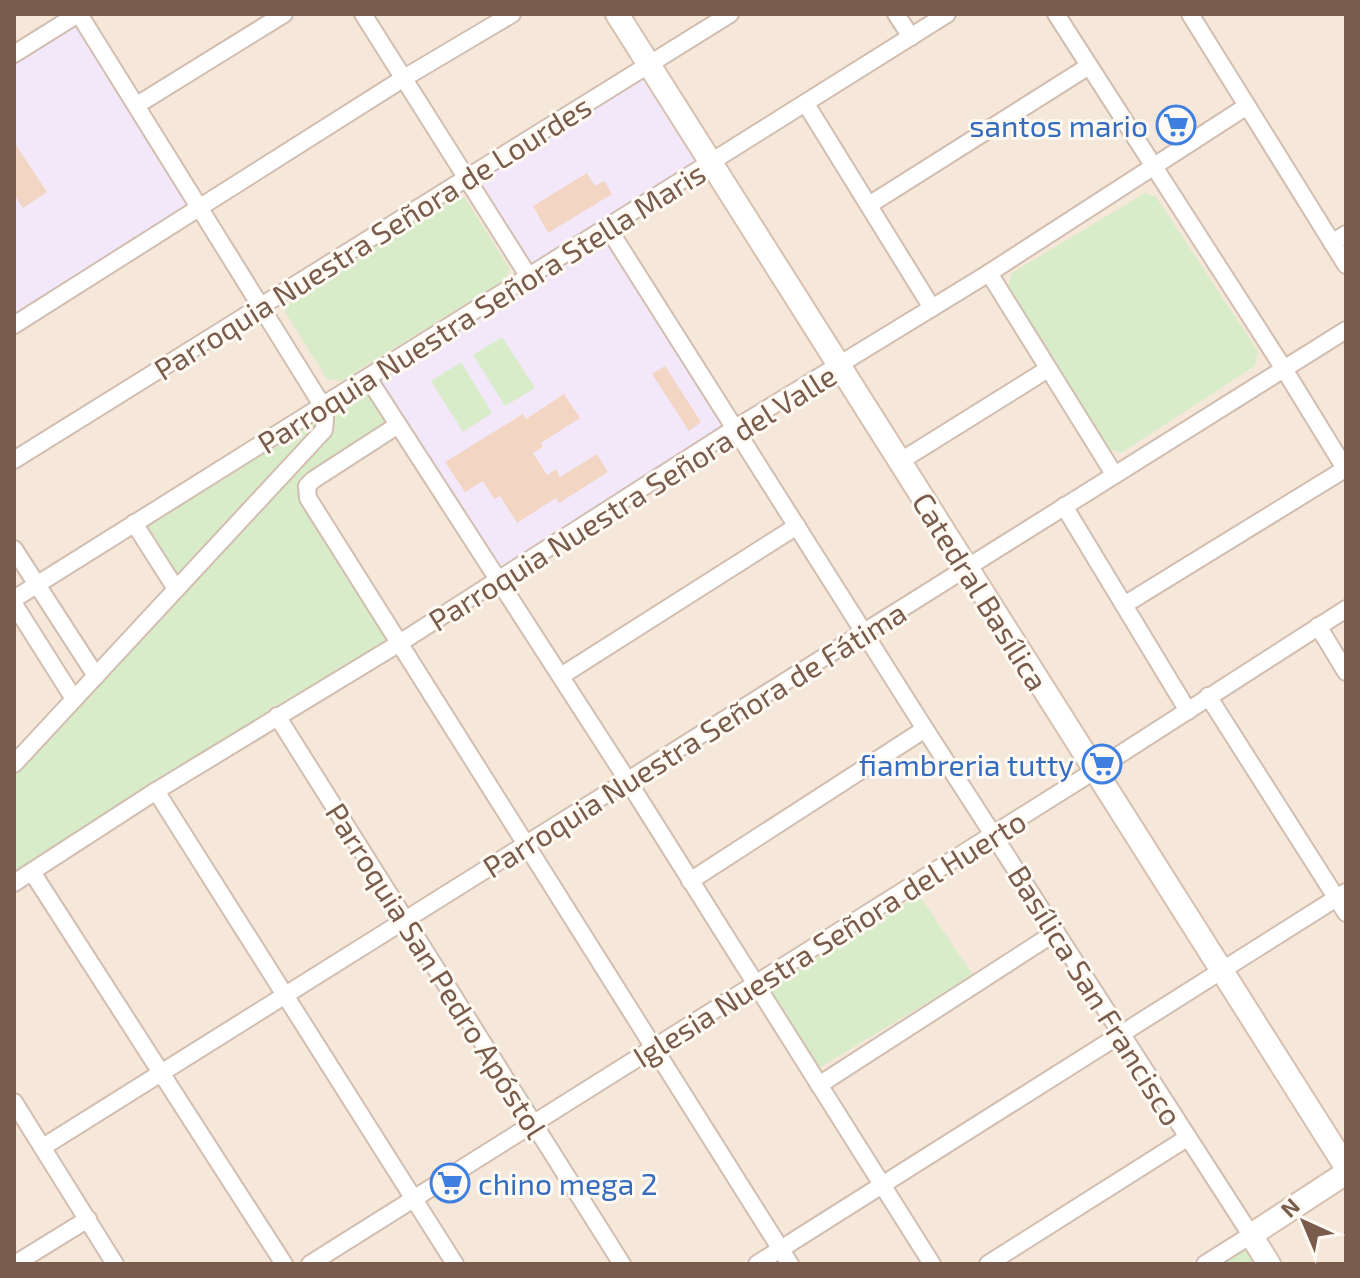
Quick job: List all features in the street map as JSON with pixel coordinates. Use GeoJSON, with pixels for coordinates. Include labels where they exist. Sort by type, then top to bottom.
{"type":"FeatureCollection","features":[{"type":"Feature","properties":{"kind":"main road","name":"Catedral Basílica"},"geometry":{"type":"LineString","coordinates":[[617,14],[1346,1170]]}},
{"type":"Feature","properties":{"kind":"main road"},"geometry":{"type":"LineString","coordinates":[[1269,1264],[1251,1235],[1346,1170]]}},
{"type":"Feature","properties":{"kind":"street"},"geometry":{"type":"LineString","coordinates":[[14,54],[79,14],[322,405],[325,418],[324,430],[14,764]]}},
{"type":"Feature","properties":{"kind":"street"},"geometry":{"type":"LineString","coordinates":[[137,105],[284,14]]}},
{"type":"Feature","properties":{"kind":"street"},"geometry":{"type":"LineString","coordinates":[[363,14],[529,277]]}},
{"type":"Feature","properties":{"kind":"street"},"geometry":{"type":"LineString","coordinates":[[14,325],[404,78],[512,14]]}},
{"type":"Feature","properties":{"kind":"street","name":"Parroquia Nuestra Señora de Lourdes"},"geometry":{"type":"LineString","coordinates":[[14,460],[730,14]]}},
{"type":"Feature","properties":{"kind":"street"},"geometry":{"type":"LineString","coordinates":[[896,14],[911,37]]}},
{"type":"Feature","properties":{"kind":"street","name":"Parroquia Nuestra Señora Stella Maris"},"geometry":{"type":"LineString","coordinates":[[14,602],[37,584],[947,14]]}},
{"type":"Feature","properties":{"kind":"street"},"geometry":{"type":"LineString","coordinates":[[1056,14],[1284,369],[1345,470],[1124,605]]}},
{"type":"Feature","properties":{"kind":"street"},"geometry":{"type":"LineString","coordinates":[[1190,14],[1247,106],[1339,239],[1346,265]]}},
{"type":"Feature","properties":{"kind":"street"},"geometry":{"type":"LineString","coordinates":[[869,205],[1089,66]]}},
{"type":"Feature","properties":{"kind":"street"},"geometry":{"type":"LineString","coordinates":[[806,104],[932,308]]}},
{"type":"Feature","properties":{"kind":"street","name":"Parroquia Nuestra Señora del Valle"},"geometry":{"type":"LineString","coordinates":[[14,883],[156,791],[398,644],[734,429],[989,273],[1247,106]]}},
{"type":"Feature","properties":{"kind":"street","name":"Basílica San Francisco"},"geometry":{"type":"LineString","coordinates":[[608,228],[925,729],[1251,1235]]}},
{"type":"Feature","properties":{"kind":"street"},"geometry":{"type":"LineString","coordinates":[[989,273],[1114,474]]}},
{"type":"Feature","properties":{"kind":"street","name":"Parroquia Nuestra Señora de Fátima"},"geometry":{"type":"LineString","coordinates":[[43,1147],[1346,330]]}},
{"type":"Feature","properties":{"kind":"street"},"geometry":{"type":"LineString","coordinates":[[899,462],[1048,369]]}},
{"type":"Feature","properties":{"kind":"street"},"geometry":{"type":"LineString","coordinates":[[368,378],[628,781],[932,1264]]}},
{"type":"Feature","properties":{"kind":"street"},"geometry":{"type":"LineString","coordinates":[[398,425],[313,480],[307,486],[306,493],[790,1264]]}},
{"type":"Feature","properties":{"kind":"street"},"geometry":{"type":"LineString","coordinates":[[1064,506],[1188,711]]}},
{"type":"Feature","properties":{"kind":"street"},"geometry":{"type":"LineString","coordinates":[[134,523],[176,589]]}},
{"type":"Feature","properties":{"kind":"street"},"geometry":{"type":"LineString","coordinates":[[561,676],[797,526]]}},
{"type":"Feature","properties":{"kind":"street"},"geometry":{"type":"LineString","coordinates":[[14,549],[96,676]]}},
{"type":"Feature","properties":{"kind":"street"},"geometry":{"type":"LineString","coordinates":[[14,602],[74,699]]}},
{"type":"Feature","properties":{"kind":"street","name":"Iglesia Nuestra Señora del Huerto"},"geometry":{"type":"LineString","coordinates":[[310,1264],[994,835],[1346,609]]}},
{"type":"Feature","properties":{"kind":"street"},"geometry":{"type":"LineString","coordinates":[[1318,626],[1346,672]]}},
{"type":"Feature","properties":{"kind":"street"},"geometry":{"type":"LineString","coordinates":[[757,1264],[1221,971],[1343,901],[1208,696]]}},
{"type":"Feature","properties":{"kind":"street","name":"Parroquia San Pedro Apóstol"},"geometry":{"type":"LineString","coordinates":[[277,716],[622,1264]]}},
{"type":"Feature","properties":{"kind":"street"},"geometry":{"type":"LineString","coordinates":[[690,881],[925,729]]}},
{"type":"Feature","properties":{"kind":"street"},"geometry":{"type":"LineString","coordinates":[[156,791],[455,1264]]}},
{"type":"Feature","properties":{"kind":"street"},"geometry":{"type":"LineString","coordinates":[[32,872],[284,1264]]}},
{"type":"Feature","properties":{"kind":"street"},"geometry":{"type":"LineString","coordinates":[[819,1085],[1056,932]]}},
{"type":"Feature","properties":{"kind":"street"},"geometry":{"type":"LineString","coordinates":[[14,1102],[115,1264]]}},
{"type":"Feature","properties":{"kind":"street"},"geometry":{"type":"LineString","coordinates":[[988,1264],[1187,1138]]}},
{"type":"Feature","properties":{"kind":"street"},"geometry":{"type":"LineString","coordinates":[[15,1264],[88,1219]]}},
{"type":"Feature","properties":{"kind":"street"},"geometry":{"type":"LineString","coordinates":[[1205,1264],[1251,1235]]}},
{"type":"Feature","properties":{"kind":"shaded area"},"geometry":{"type":"Polygon","coordinates":[[[14,14],[1346,14],[1346,1264],[14,1264],[14,14]]]}},
{"type":"Feature","properties":{"kind":"shaded area"},"geometry":{"type":"Polygon","coordinates":[[[78,16],[200,207],[14,324],[14,56],[78,16]]]}},
{"type":"Feature","properties":{"kind":"shaded area"},"geometry":{"type":"Polygon","coordinates":[[[649,66],[709,164],[529,276],[467,177],[649,66]]]}},
{"type":"Feature","properties":{"kind":"shaded area"},"geometry":{"type":"Polygon","coordinates":[[[608,229],[734,429],[499,579],[370,378],[608,229]]]}},
{"type":"Feature","properties":{"kind":"green space"},"geometry":{"type":"Polygon","coordinates":[[[1145,193],[1156,197],[1258,351],[1255,366],[1121,453],[1108,448],[1008,287],[1012,273],[1145,193]]]}},
{"type":"Feature","properties":{"kind":"green space"},"geometry":{"type":"Polygon","coordinates":[[[457,195],[465,198],[510,269],[506,279],[341,381],[327,379],[285,312],[291,300],[457,195]]]}},
{"type":"Feature","properties":{"kind":"green space"},"geometry":{"type":"Polygon","coordinates":[[[502,337],[535,388],[505,406],[473,355],[502,337]]]}},
{"type":"Feature","properties":{"kind":"green space"},"geometry":{"type":"Polygon","coordinates":[[[461,362],[492,413],[463,432],[431,381],[461,362]]]}},
{"type":"Feature","properties":{"kind":"green space"},"geometry":{"type":"Polygon","coordinates":[[[368,378],[397,424],[307,486],[397,643],[14,884],[14,765],[176,589],[134,523],[368,378]]]}},
{"type":"Feature","properties":{"kind":"green space"},"geometry":{"type":"Polygon","coordinates":[[[919,895],[973,975],[819,1068],[768,988],[919,895]]]}},
{"type":"Feature","properties":{"kind":"green space"},"geometry":{"type":"Polygon","coordinates":[[[1250,1237],[1268,1264],[1207,1264],[1250,1237]]]}},
{"type":"Feature","properties":{"kind":"building"},"geometry":{"type":"Polygon","coordinates":[[[14,142],[47,192],[23,208],[14,194],[14,142]]]}},
{"type":"Feature","properties":{"kind":"building"},"geometry":{"type":"Polygon","coordinates":[[[587,173],[595,186],[604,181],[612,194],[548,233],[533,206],[587,173]]]}},
{"type":"Feature","properties":{"kind":"building"},"geometry":{"type":"Polygon","coordinates":[[[665,366],[701,422],[689,431],[652,374],[665,366]]]}},
{"type":"Feature","properties":{"kind":"building"},"geometry":{"type":"Polygon","coordinates":[[[564,394],[580,418],[541,443],[543,447],[533,453],[547,475],[556,469],[560,477],[597,454],[608,472],[559,503],[556,498],[517,523],[500,496],[494,499],[483,481],[465,492],[445,462],[523,414],[526,419],[564,394]]]}},
{"type":"Feature","properties":{"kind":"place","name":"santos mario"},"geometry":{"type":"Point","coordinates":[1176,125]}},
{"type":"Feature","properties":{"kind":"place","name":"fiambreria tutty"},"geometry":{"type":"Point","coordinates":[1102,764]}},
{"type":"Feature","properties":{"kind":"place","name":"chino mega 2"},"geometry":{"type":"Point","coordinates":[450,1183]}}]}
